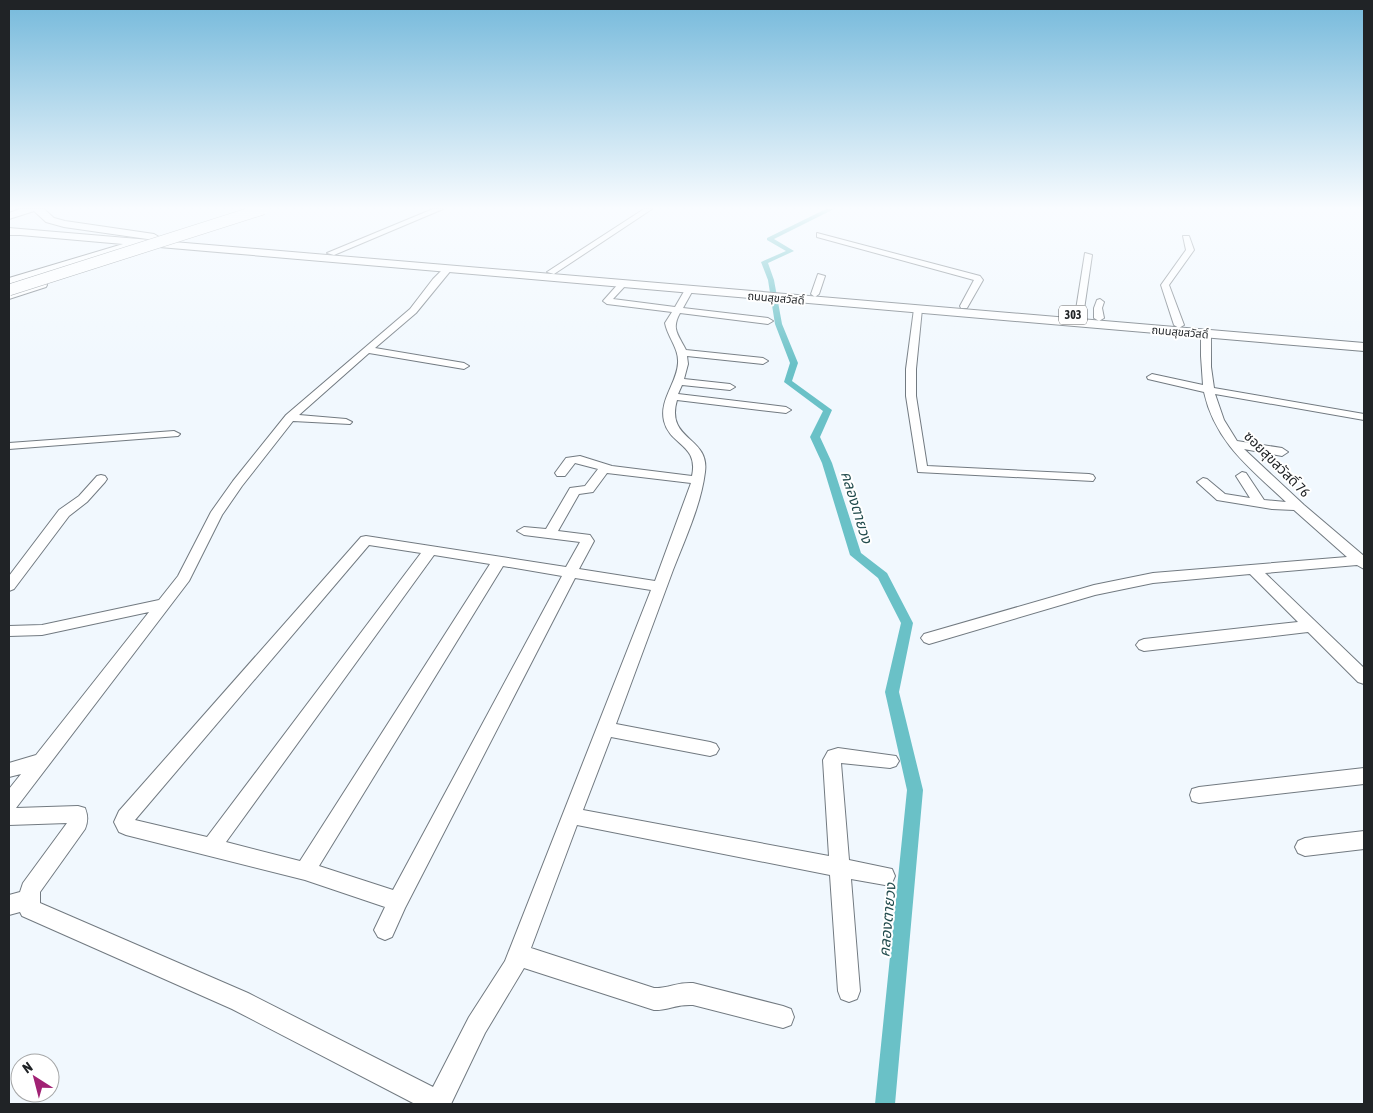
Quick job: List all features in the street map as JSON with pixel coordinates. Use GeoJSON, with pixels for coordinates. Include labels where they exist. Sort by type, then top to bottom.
{"type":"FeatureCollection","features":[{"type":"Feature","properties":{"kind":"highway"},"geometry":{"type":"LineString","coordinates":[[9,285],[85,261]]}},
{"type":"Feature","properties":{"kind":"highway"},"geometry":{"type":"LineString","coordinates":[[9,290],[100,261]]}},
{"type":"Feature","properties":{"kind":"main road"},"geometry":{"type":"LineString","coordinates":[[9,281],[68,261]]}},
{"type":"Feature","properties":{"kind":"main road"},"geometry":{"type":"LineString","coordinates":[[9,296],[113,261]]}},
{"type":"Feature","properties":{"kind":"main road","name":"ถนนสุขสวัสดิ์"},"geometry":{"type":"LineString","coordinates":[[361,261],[622,285],[691,287]]}},
{"type":"Feature","properties":{"kind":"main road","name":"ถนนสุขสวัสดิ์"},"geometry":{"type":"LineString","coordinates":[[423,261],[918,309],[1364,347]]}},
{"type":"Feature","properties":{"kind":"main road","name":"ถนนสุขสวัสดิ์"},"geometry":{"type":"LineString","coordinates":[[785,295],[815,294],[1364,341]]}},
{"type":"Feature","properties":{"kind":"street"},"geometry":{"type":"LineString","coordinates":[[551,272],[568,261]]}},
{"type":"Feature","properties":{"kind":"street"},"geometry":{"type":"LineString","coordinates":[[915,261],[977,278],[979,280],[964,306]]}},
{"type":"Feature","properties":{"kind":"street"},"geometry":{"type":"LineString","coordinates":[[1079,316],[1087,261]]}},
{"type":"Feature","properties":{"kind":"street"},"geometry":{"type":"LineString","coordinates":[[1179,325],[1165,285],[1182,261]]}},
{"type":"Feature","properties":{"kind":"street"},"geometry":{"type":"LineString","coordinates":[[9,803],[184,578],[216,515],[236,484],[290,417],[413,311],[436,280],[448,269]]}},
{"type":"Feature","properties":{"kind":"street"},"geometry":{"type":"LineString","coordinates":[[815,294],[821,276]]}},
{"type":"Feature","properties":{"kind":"street"},"geometry":{"type":"LineString","coordinates":[[622,285],[607,301],[768,321]]}},
{"type":"Feature","properties":{"kind":"street"},"geometry":{"type":"LineString","coordinates":[[9,817],[78,814],[78,823],[30,890],[19,902],[29,909],[240,1001],[438,1104],[477,1025],[513,968],[660,587],[698,480],[699,454],[677,434],[669,418],[669,408],[684,361],[670,326],[691,287]]}},
{"type":"Feature","properties":{"kind":"street"},"geometry":{"type":"LineString","coordinates":[[1100,302],[1098,308],[1100,318]]}},
{"type":"Feature","properties":{"kind":"street"},"geometry":{"type":"LineString","coordinates":[[918,309],[911,369],[911,396],[922,469],[1089,478]]}},
{"type":"Feature","properties":{"kind":"street","name":"ซอยสุขสวัสดิ์ 76"},"geometry":{"type":"LineString","coordinates":[[1206,334],[1205,366],[1210,390],[1219,421],[1234,444],[1298,506],[1363,561]]}},
{"type":"Feature","properties":{"kind":"street"},"geometry":{"type":"LineString","coordinates":[[366,350],[464,366]]}},
{"type":"Feature","properties":{"kind":"street"},"geometry":{"type":"LineString","coordinates":[[681,352],[763,361]]}},
{"type":"Feature","properties":{"kind":"street"},"geometry":{"type":"LineString","coordinates":[[1152,377],[1210,390],[1364,417]]}},
{"type":"Feature","properties":{"kind":"street"},"geometry":{"type":"LineString","coordinates":[[675,389],[730,387]]}},
{"type":"Feature","properties":{"kind":"street"},"geometry":{"type":"LineString","coordinates":[[675,389],[786,410]]}},
{"type":"Feature","properties":{"kind":"street"},"geometry":{"type":"LineString","coordinates":[[290,417],[346,422]]}},
{"type":"Feature","properties":{"kind":"street"},"geometry":{"type":"LineString","coordinates":[[9,446],[174,434]]}},
{"type":"Feature","properties":{"kind":"street"},"geometry":{"type":"LineString","coordinates":[[1234,444],[1282,452]]}},
{"type":"Feature","properties":{"kind":"street"},"geometry":{"type":"LineString","coordinates":[[561,473],[569,463],[576,460],[598,464],[608,469]]}},
{"type":"Feature","properties":{"kind":"street"},"geometry":{"type":"LineString","coordinates":[[550,534],[574,491],[589,489],[602,470],[608,469],[698,480]]}},
{"type":"Feature","properties":{"kind":"street"},"geometry":{"type":"LineString","coordinates":[[1242,476],[1260,503]]}},
{"type":"Feature","properties":{"kind":"street"},"geometry":{"type":"LineString","coordinates":[[9,586],[64,513],[83,499],[101,479]]}},
{"type":"Feature","properties":{"kind":"street"},"geometry":{"type":"LineString","coordinates":[[1204,482],[1220,498],[1298,506]]}},
{"type":"Feature","properties":{"kind":"street"},"geometry":{"type":"LineString","coordinates":[[385,930],[398,901],[587,539],[524,532]]}},
{"type":"Feature","properties":{"kind":"street"},"geometry":{"type":"LineString","coordinates":[[398,901],[305,871],[126,826],[124,822],[126,817],[363,542],[372,539],[660,587]]}},
{"type":"Feature","properties":{"kind":"street"},"geometry":{"type":"LineString","coordinates":[[211,847],[431,550]]}},
{"type":"Feature","properties":{"kind":"street"},"geometry":{"type":"LineString","coordinates":[[305,871],[500,561]]}},
{"type":"Feature","properties":{"kind":"street"},"geometry":{"type":"LineString","coordinates":[[929,638],[1094,590],[1153,578],[1253,568],[1363,561]]}},
{"type":"Feature","properties":{"kind":"street"},"geometry":{"type":"LineString","coordinates":[[1253,568],[1364,678]]}},
{"type":"Feature","properties":{"kind":"street"},"geometry":{"type":"LineString","coordinates":[[9,631],[42,630],[165,604]]}},
{"type":"Feature","properties":{"kind":"street"},"geometry":{"type":"LineString","coordinates":[[1144,646],[1313,626]]}},
{"type":"Feature","properties":{"kind":"street"},"geometry":{"type":"LineString","coordinates":[[605,729],[710,749]]}},
{"type":"Feature","properties":{"kind":"street"},"geometry":{"type":"LineString","coordinates":[[849,991],[832,760],[838,755],[890,761]]}},
{"type":"Feature","properties":{"kind":"street"},"geometry":{"type":"LineString","coordinates":[[9,770],[39,762]]}},
{"type":"Feature","properties":{"kind":"street"},"geometry":{"type":"LineString","coordinates":[[1199,795],[1364,776]]}},
{"type":"Feature","properties":{"kind":"street"},"geometry":{"type":"LineString","coordinates":[[572,816],[885,876]]}},
{"type":"Feature","properties":{"kind":"street"},"geometry":{"type":"LineString","coordinates":[[1305,847],[1364,840]]}},
{"type":"Feature","properties":{"kind":"street"},"geometry":{"type":"LineString","coordinates":[[518,955],[647,997],[665,999],[680,993],[693,994],[782,1017]]}},
{"type":"Feature","properties":{"kind":"waterway","name":"คลองตายวง"},"geometry":{"type":"LineString","coordinates":[[767,261],[764,262],[771,280],[778,324],[794,363],[788,382],[828,410],[815,437],[827,463],[856,555],[883,576],[907,623],[892,692],[915,790],[885,1104]]}}]}
